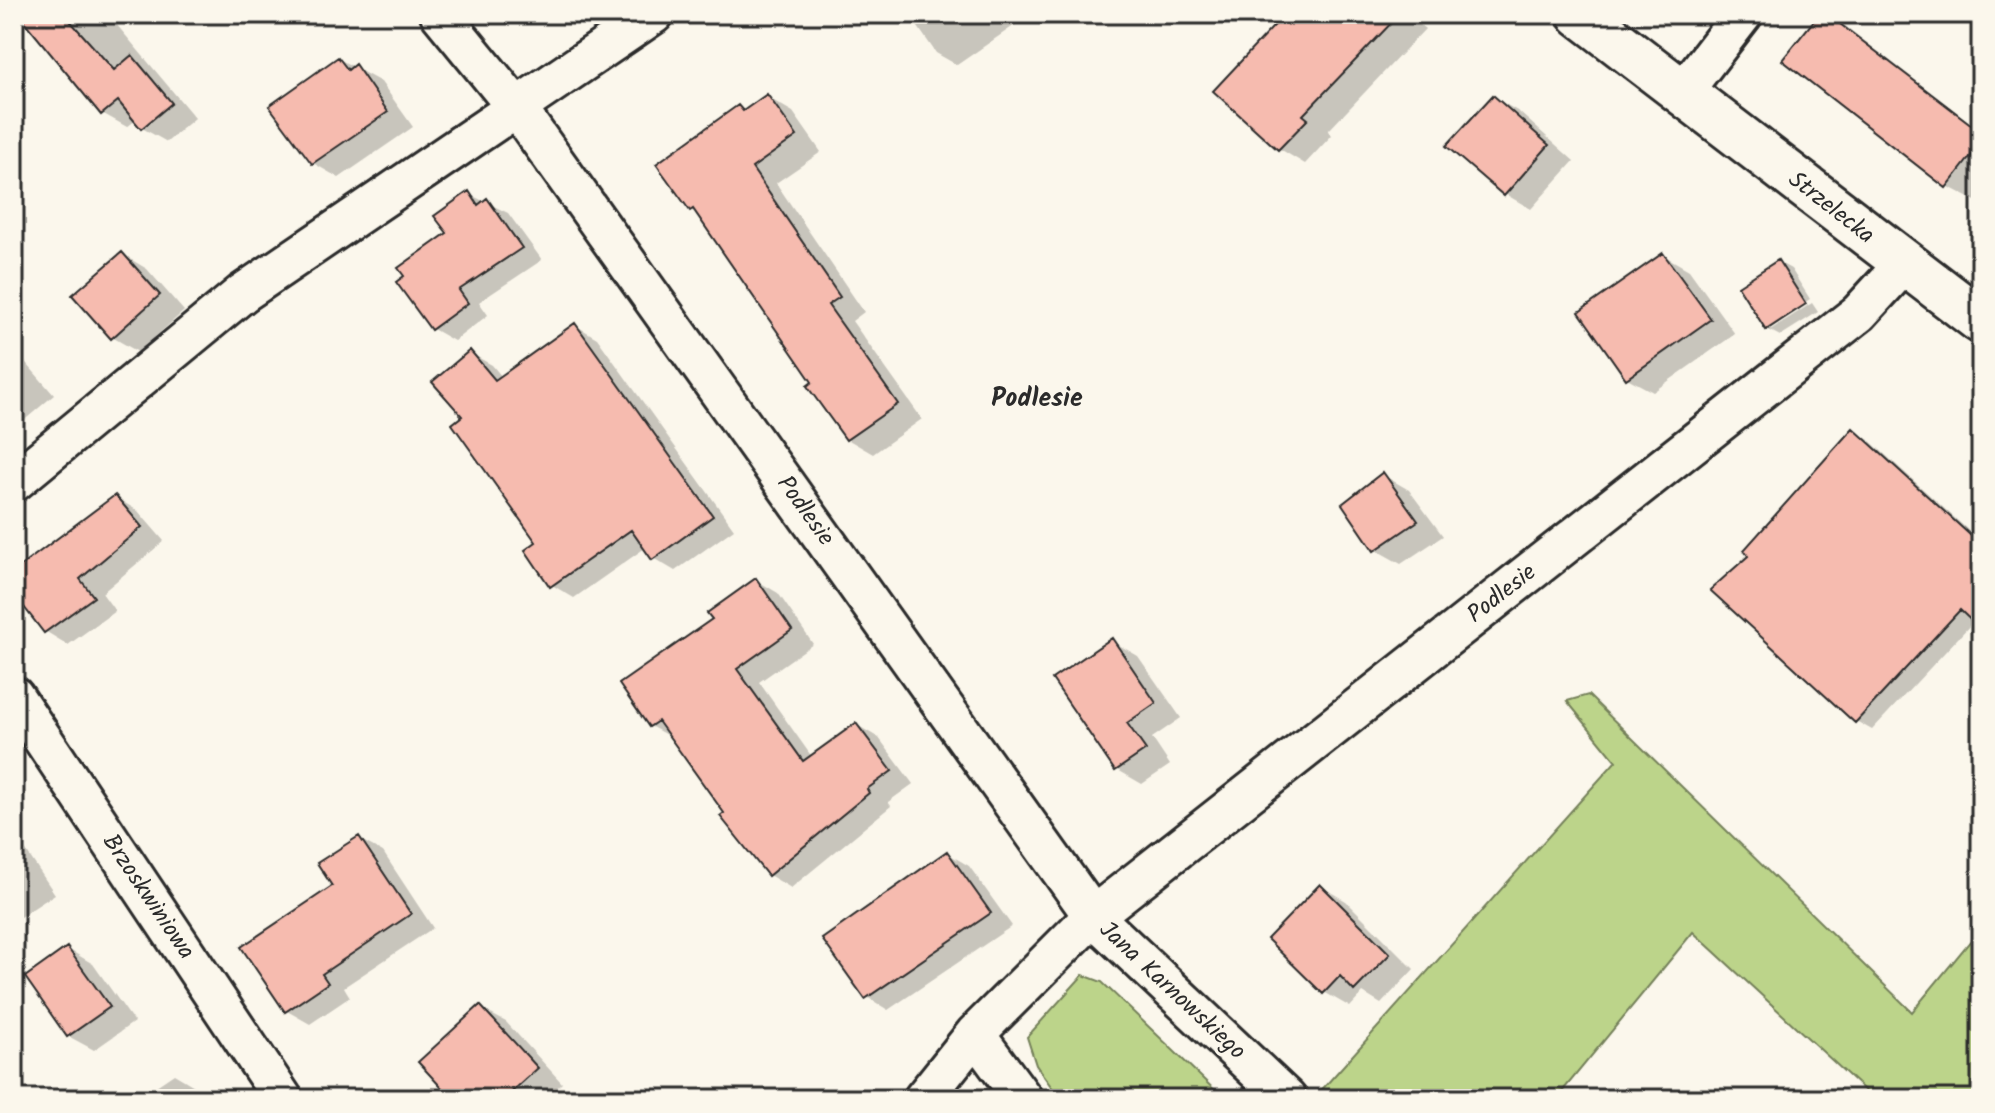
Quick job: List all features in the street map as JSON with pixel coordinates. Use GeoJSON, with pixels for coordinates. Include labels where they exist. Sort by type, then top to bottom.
{"type":"FeatureCollection","features":[{"type":"Feature","properties":{"kind":"street","name":"Podlesie"},"geometry":{"type":"LineString","coordinates":[[440,14],[516,107],[1093,916]]}},
{"type":"Feature","properties":{"kind":"street"},"geometry":{"type":"LineString","coordinates":[[14,482],[243,293],[654,14]]}},
{"type":"Feature","properties":{"kind":"street","name":"Strzelecka"},"geometry":{"type":"LineString","coordinates":[[1580,14],[1981,321]]}},
{"type":"Feature","properties":{"kind":"street"},"geometry":{"type":"LineString","coordinates":[[1682,93],[1743,14]]}},
{"type":"Feature","properties":{"kind":"street","name":"Podlesie"},"geometry":{"type":"LineString","coordinates":[[923,1099],[975,1034],[1093,916],[1859,313],[1904,264]]}},
{"type":"Feature","properties":{"kind":"street","name":"Brzoskwiniowa"},"geometry":{"type":"LineString","coordinates":[[14,696],[283,1099]]}},
{"type":"Feature","properties":{"kind":"street","name":"Jana Karnowskiego"},"geometry":{"type":"LineString","coordinates":[[1093,916],[1287,1099]]}},
{"type":"Feature","properties":{"kind":"street"},"geometry":{"type":"LineString","coordinates":[[975,1034],[1023,1099]]}},
{"type":"Feature","properties":{"kind":"green space"},"geometry":{"type":"Polygon","coordinates":[[[1588,695],[1912,1012],[1981,928],[1981,1099],[1874,1099],[1693,932],[1556,1099],[1324,1099],[1318,1094],[1616,761],[1567,701],[1588,695]]]}},
{"type":"Feature","properties":{"kind":"green space"},"geometry":{"type":"Polygon","coordinates":[[[1083,975],[1102,982],[1224,1099],[1060,1099],[1036,1065],[1027,1037],[1083,975]]]}},
{"type":"Feature","properties":{"kind":"building"},"geometry":{"type":"Polygon","coordinates":[[[18,14],[64,14],[114,70],[132,55],[172,103],[141,129],[118,101],[101,115],[18,14]]]}},
{"type":"Feature","properties":{"kind":"building"},"geometry":{"type":"Polygon","coordinates":[[[1285,14],[1400,14],[1303,115],[1308,119],[1278,150],[1213,91],[1285,14]]]}},
{"type":"Feature","properties":{"kind":"building"},"geometry":{"type":"Polygon","coordinates":[[[1819,14],[1827,14],[1981,132],[1981,143],[1946,188],[1782,60],[1819,14]]]}},
{"type":"Feature","properties":{"kind":"building"},"geometry":{"type":"Polygon","coordinates":[[[338,57],[348,70],[355,64],[388,112],[312,164],[269,106],[338,57]]]}},
{"type":"Feature","properties":{"kind":"building"},"geometry":{"type":"Polygon","coordinates":[[[767,94],[797,136],[752,168],[840,297],[828,305],[898,404],[846,440],[807,386],[812,382],[693,209],[690,211],[656,164],[738,105],[743,111],[767,94]]]}},
{"type":"Feature","properties":{"kind":"building"},"geometry":{"type":"Polygon","coordinates":[[[1493,95],[1549,145],[1504,196],[1446,146],[1493,95]]]}},
{"type":"Feature","properties":{"kind":"building"},"geometry":{"type":"Polygon","coordinates":[[[469,191],[478,205],[487,198],[522,248],[459,290],[468,303],[431,330],[396,282],[404,276],[398,268],[447,233],[434,216],[469,191]]]}},
{"type":"Feature","properties":{"kind":"building"},"geometry":{"type":"Polygon","coordinates":[[[122,252],[160,295],[111,339],[72,295],[122,252]]]}},
{"type":"Feature","properties":{"kind":"building"},"geometry":{"type":"Polygon","coordinates":[[[1663,253],[1711,319],[1626,379],[1579,312],[1663,253]]]}},
{"type":"Feature","properties":{"kind":"building"},"geometry":{"type":"Polygon","coordinates":[[[1778,260],[1806,304],[1766,330],[1738,286],[1778,260]]]}},
{"type":"Feature","properties":{"kind":"building"},"geometry":{"type":"Polygon","coordinates":[[[575,323],[713,516],[652,560],[631,530],[550,587],[525,550],[536,542],[452,424],[462,416],[432,382],[470,350],[495,380],[575,323]]]}},
{"type":"Feature","properties":{"kind":"building"},"geometry":{"type":"Polygon","coordinates":[[[1853,428],[1981,545],[1981,630],[1960,610],[1855,723],[1710,590],[1748,556],[1744,550],[1853,428]]]}},
{"type":"Feature","properties":{"kind":"building"},"geometry":{"type":"Polygon","coordinates":[[[1383,472],[1418,521],[1374,551],[1342,504],[1383,472]]]}},
{"type":"Feature","properties":{"kind":"building"},"geometry":{"type":"Polygon","coordinates":[[[115,495],[142,527],[80,579],[94,597],[44,633],[14,594],[14,571],[115,495]]]}},
{"type":"Feature","properties":{"kind":"building"},"geometry":{"type":"Polygon","coordinates":[[[756,578],[792,630],[737,669],[803,761],[856,723],[892,771],[867,789],[869,793],[768,876],[720,816],[724,813],[658,721],[649,727],[619,684],[712,619],[707,613],[756,578]]]}},
{"type":"Feature","properties":{"kind":"building"},"geometry":{"type":"Polygon","coordinates":[[[1112,638],[1156,703],[1127,723],[1146,750],[1115,771],[1052,679],[1112,638]]]}},
{"type":"Feature","properties":{"kind":"building"},"geometry":{"type":"Polygon","coordinates":[[[359,836],[411,914],[322,974],[328,983],[285,1012],[241,947],[332,886],[317,863],[359,836]]]}},
{"type":"Feature","properties":{"kind":"building"},"geometry":{"type":"Polygon","coordinates":[[[947,851],[991,913],[865,999],[822,939],[947,851]]]}},
{"type":"Feature","properties":{"kind":"building"},"geometry":{"type":"Polygon","coordinates":[[[1320,884],[1390,954],[1354,991],[1340,976],[1323,994],[1267,939],[1320,884]]]}},
{"type":"Feature","properties":{"kind":"building"},"geometry":{"type":"Polygon","coordinates":[[[67,947],[110,1007],[67,1037],[25,977],[67,947]]]}},
{"type":"Feature","properties":{"kind":"building"},"geometry":{"type":"Polygon","coordinates":[[[480,1005],[538,1068],[504,1099],[452,1099],[418,1062],[480,1005]]]}},
{"type":"Feature","properties":{"kind":"district","name":"Podlesie"},"geometry":{"type":"Point","coordinates":[1037,399]}}]}
